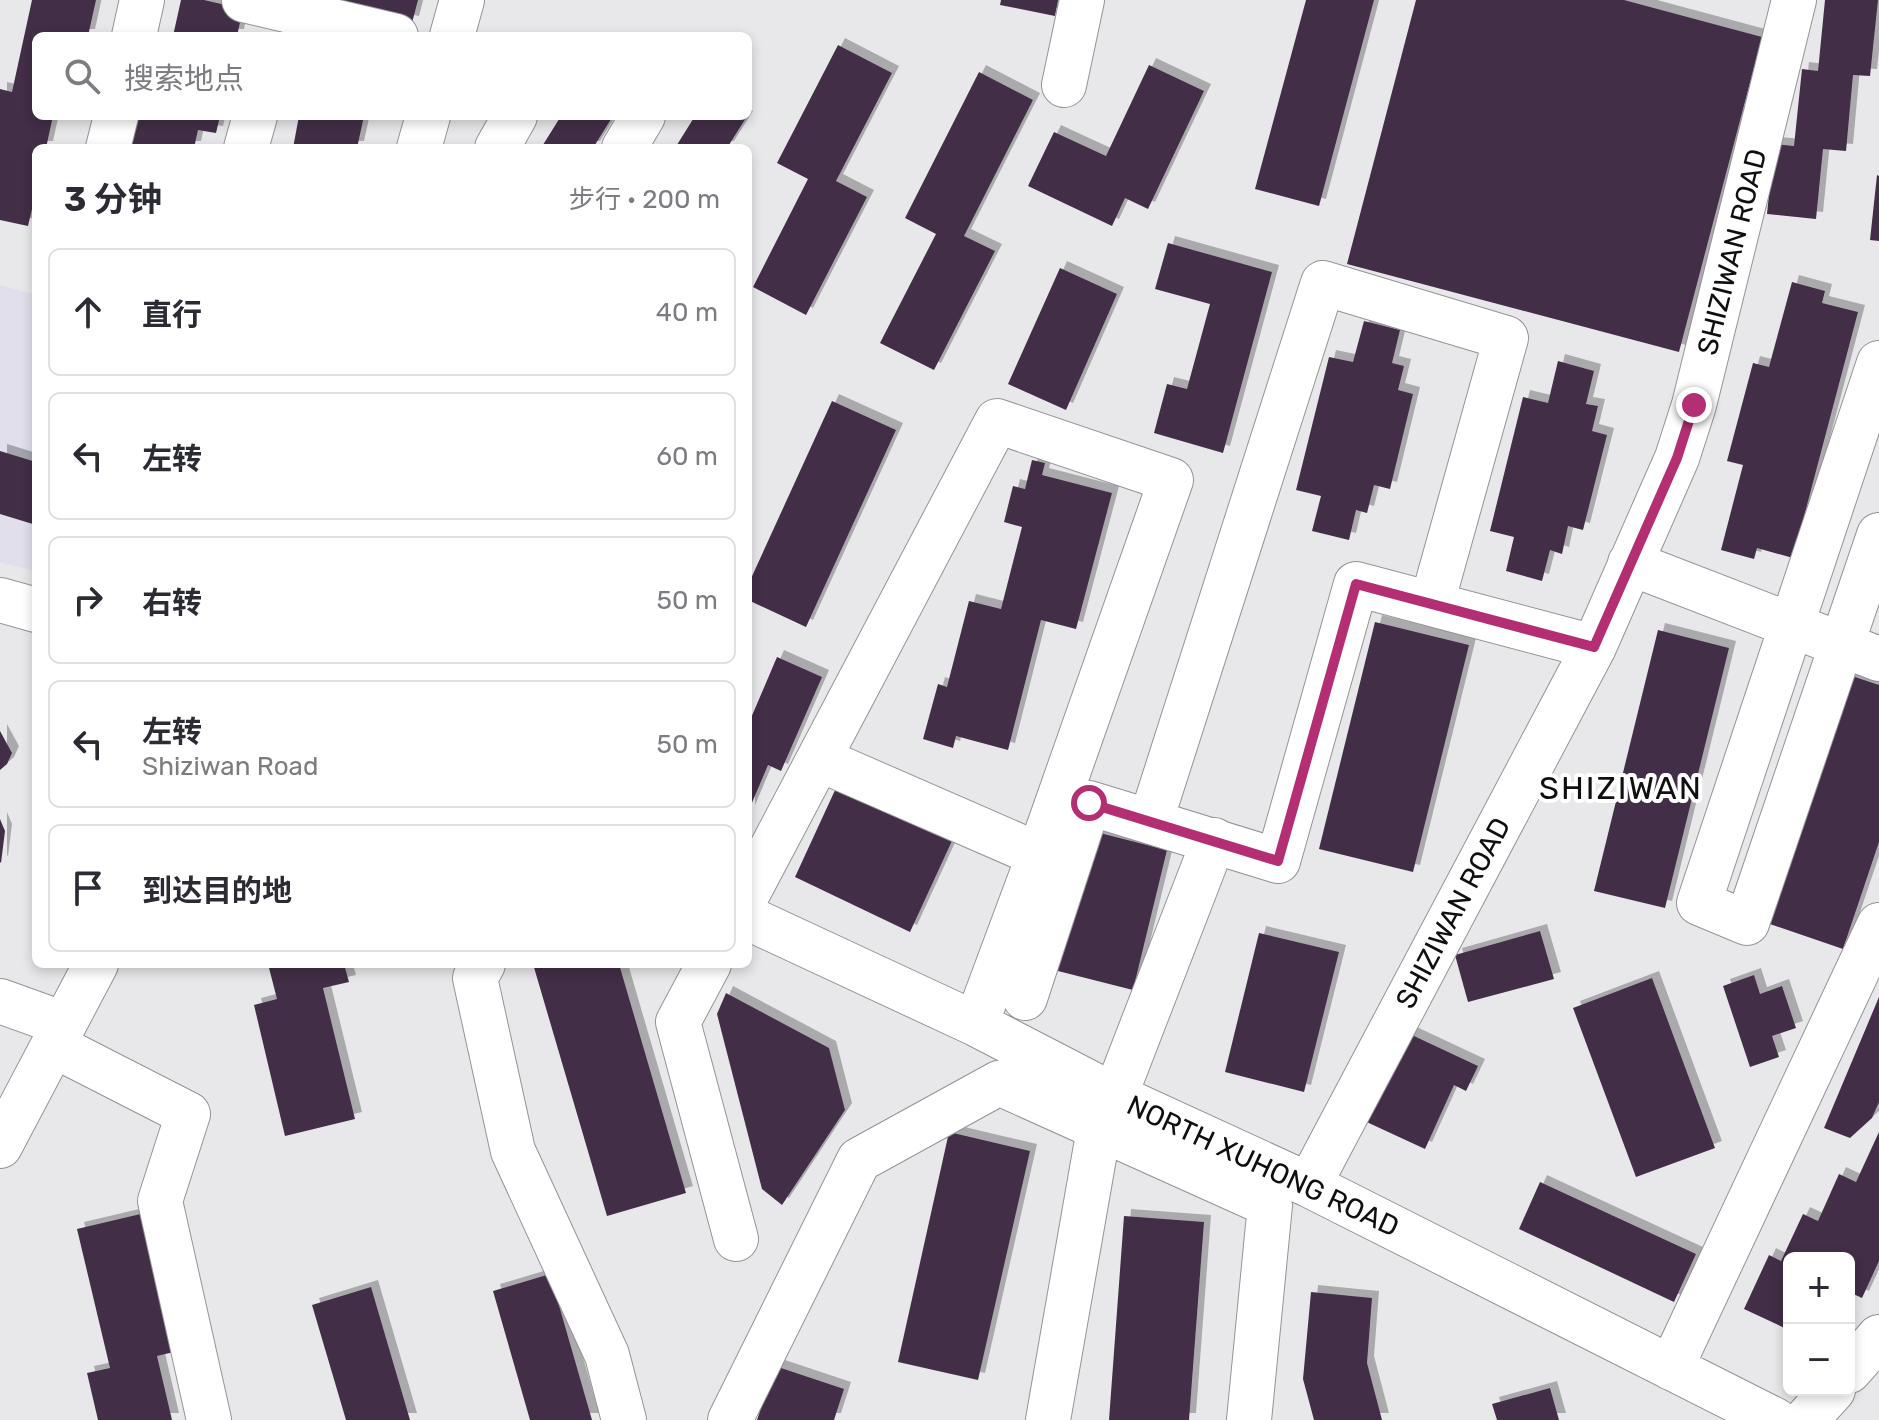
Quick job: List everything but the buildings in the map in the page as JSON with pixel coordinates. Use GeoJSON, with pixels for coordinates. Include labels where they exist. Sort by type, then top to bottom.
{"type":"FeatureCollection","features":[{"type":"Feature","properties":{"kind":"street"},"geometry":{"type":"LineString","coordinates":[[135,32],[142,0]]}},
{"type":"Feature","properties":{"kind":"street"},"geometry":{"type":"LineString","coordinates":[[453,32],[462,0]]}},
{"type":"Feature","properties":{"kind":"street"},"geometry":{"type":"LineString","coordinates":[[1064,85],[1082,0]]}},
{"type":"Feature","properties":{"kind":"street","name":"SHIZIWAN ROAD"},"geometry":{"type":"LineString","coordinates":[[1309,1185],[1594,647],[1677,458],[1694,405],[1794,0]]}},
{"type":"Feature","properties":{"kind":"street"},"geometry":{"type":"LineString","coordinates":[[268,15],[372,32]]}},
{"type":"Feature","properties":{"kind":"street"},"geometry":{"type":"LineString","coordinates":[[109,144],[115,120]]}},
{"type":"Feature","properties":{"kind":"street"},"geometry":{"type":"LineString","coordinates":[[247,144],[254,120]]}},
{"type":"Feature","properties":{"kind":"street"},"geometry":{"type":"LineString","coordinates":[[420,144],[427,120]]}},
{"type":"Feature","properties":{"kind":"street"},"geometry":{"type":"LineString","coordinates":[[499,144],[513,120]]}},
{"type":"Feature","properties":{"kind":"street"},"geometry":{"type":"LineString","coordinates":[[626,144],[641,120]]}},
{"type":"Feature","properties":{"kind":"street"},"geometry":{"type":"LineString","coordinates":[[1151,820],[1323,283],[1506,338],[1432,603]]}},
{"type":"Feature","properties":{"kind":"street"},"geometry":{"type":"LineString","coordinates":[[1879,363],[1699,903],[1747,923],[1860,651],[1879,535]]}},
{"type":"Feature","properties":{"kind":"street"},"geometry":{"type":"LineString","coordinates":[[752,885],[997,421],[1171,480],[976,1024]]}},
{"type":"Feature","properties":{"kind":"street"},"geometry":{"type":"LineString","coordinates":[[1630,563],[1860,651]]}},
{"type":"Feature","properties":{"kind":"street"},"geometry":{"type":"LineString","coordinates":[[1025,998],[1089,803],[1278,861],[1356,584],[1594,647]]}},
{"type":"Feature","properties":{"kind":"street"},"geometry":{"type":"LineString","coordinates":[[0,600],[32,609]]}},
{"type":"Feature","properties":{"kind":"street"},"geometry":{"type":"LineString","coordinates":[[819,759],[1039,855]]}},
{"type":"Feature","properties":{"kind":"street"},"geometry":{"type":"LineString","coordinates":[[1048,1420],[1107,1112],[1214,840]]}},
{"type":"Feature","properties":{"kind":"street","name":"NORTH XUHONG ROAD"},"geometry":{"type":"LineString","coordinates":[[752,920],[976,1024],[1107,1112],[1309,1185],[1775,1420]]}},
{"type":"Feature","properties":{"kind":"street"},"geometry":{"type":"LineString","coordinates":[[1671,1368],[1879,925]]}},
{"type":"Feature","properties":{"kind":"street"},"geometry":{"type":"LineString","coordinates":[[0,1146],[94,968]]}},
{"type":"Feature","properties":{"kind":"street"},"geometry":{"type":"LineString","coordinates":[[481,968],[475,978],[513,1151],[607,1355],[624,1420]]}},
{"type":"Feature","properties":{"kind":"street"},"geometry":{"type":"LineString","coordinates":[[707,968],[678,1022],[736,1239]]}},
{"type":"Feature","properties":{"kind":"street"},"geometry":{"type":"LineString","coordinates":[[0,1001],[188,1114],[160,1201],[209,1420]]}},
{"type":"Feature","properties":{"kind":"street"},"geometry":{"type":"LineString","coordinates":[[730,1420],[859,1160],[999,1083],[1107,1112],[1270,1205],[1249,1420]]}},
{"type":"Feature","properties":{"kind":"street"},"geometry":{"type":"LineString","coordinates":[[1855,1364],[1879,1337]]}},
{"type":"Feature","properties":{"kind":"street"},"geometry":{"type":"LineString","coordinates":[[1806,1420],[1828,1396]]}},
{"type":"Feature","properties":{"kind":"shaded area"},"geometry":{"type":"Polygon","coordinates":[[[0,285],[32,294],[32,571],[0,562],[0,285]]]}},
{"type":"Feature","properties":{"kind":"district","name":"SHIZIWAN"},"geometry":{"type":"Point","coordinates":[1621,788]}},
{"type":"Feature","properties":{"kind":"route"},"geometry":{"type":"LineString","coordinates":[[1089,803],[1278,861],[1356,584],[1594,647],[1677,458],[1694,405]]}}]}
